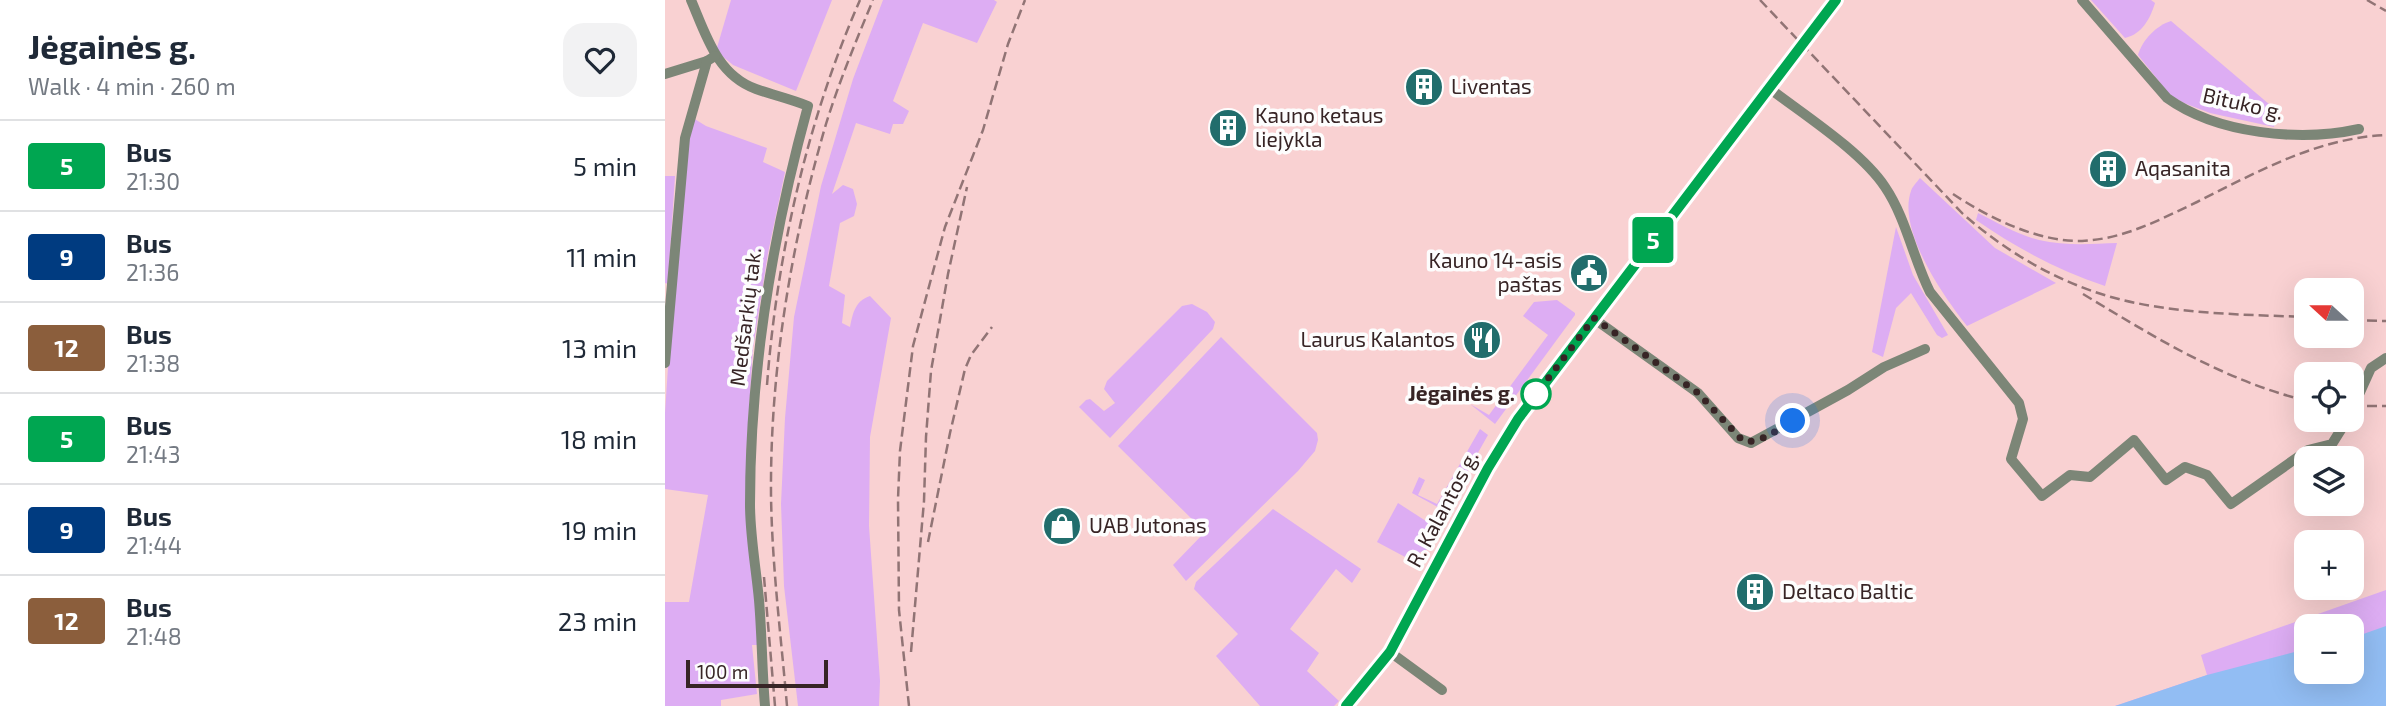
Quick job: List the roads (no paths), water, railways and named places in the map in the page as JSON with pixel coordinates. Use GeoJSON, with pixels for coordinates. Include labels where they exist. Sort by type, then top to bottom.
{"type":"FeatureCollection","features":[{"type":"Feature","properties":{"kind":"main road","name":"R. Kalantos g."},"geometry":{"type":"LineString","coordinates":[[1346,706],[1390,652],[1503,442],[1836,0]]}},
{"type":"Feature","properties":{"kind":"street","name":"Medšarkių tak."},"geometry":{"type":"LineString","coordinates":[[691,0],[711,58],[742,82],[808,106],[787,181],[764,300],[752,430],[750,508],[761,618],[765,706]]}},
{"type":"Feature","properties":{"kind":"street","name":"Bituko g."},"geometry":{"type":"LineString","coordinates":[[2082,0],[2167,98],[2180,107],[2209,119],[2267,133],[2341,133],[2359,129]]}},
{"type":"Feature","properties":{"kind":"street"},"geometry":{"type":"LineString","coordinates":[[665,74],[711,58]]}},
{"type":"Feature","properties":{"kind":"street"},"geometry":{"type":"LineString","coordinates":[[665,363],[685,138],[711,58]]}},
{"type":"Feature","properties":{"kind":"street"},"geometry":{"type":"LineString","coordinates":[[1769,88],[1863,160],[1874,172],[1898,211],[1930,292],[2019,403],[2023,419],[2011,459],[2042,496],[2070,475],[2091,477],[2134,440],[2166,480],[2185,467],[2207,475],[2231,504],[2308,450],[2332,444],[2340,432]]}},
{"type":"Feature","properties":{"kind":"street"},"geometry":{"type":"LineString","coordinates":[[1594,318],[1698,393],[1738,438],[1751,443],[1848,390],[1884,367],[1925,349]]}},
{"type":"Feature","properties":{"kind":"street"},"geometry":{"type":"LineString","coordinates":[[2364,383],[2371,368],[2386,358]]}},
{"type":"Feature","properties":{"kind":"street"},"geometry":{"type":"LineString","coordinates":[[1390,652],[1443,690]]}},
{"type":"Feature","properties":{"kind":"water"},"geometry":{"type":"Polygon","coordinates":[[[2386,626],[2386,706],[2115,706],[2207,675],[2294,652],[2294,684],[2364,684],[2364,634],[2386,626]]]}},
{"type":"Feature","properties":{"kind":"railway"},"geometry":{"type":"LineString","coordinates":[[767,385],[778,287],[797,189],[825,93],[860,0]]}},
{"type":"Feature","properties":{"kind":"railway"},"geometry":{"type":"LineString","coordinates":[[787,706],[771,495],[774,401],[779,354],[793,261],[814,169],[836,93],[873,0]]}},
{"type":"Feature","properties":{"kind":"railway"},"geometry":{"type":"LineString","coordinates":[[909,706],[899,610],[898,499],[900,451],[913,346],[945,227],[983,130],[1008,44],[1025,0]]}},
{"type":"Feature","properties":{"kind":"railway"},"geometry":{"type":"LineString","coordinates":[[1760,0],[1963,214],[2022,258],[2088,290],[2136,303],[2199,312],[2294,317]]}},
{"type":"Feature","properties":{"kind":"railway"},"geometry":{"type":"LineString","coordinates":[[2367,0],[2386,11]]}},
{"type":"Feature","properties":{"kind":"railway"},"geometry":{"type":"LineString","coordinates":[[1953,194],[1982,212],[2031,233],[2082,241],[2112,237],[2155,222],[2288,158],[2336,143],[2386,135]]}},
{"type":"Feature","properties":{"kind":"railway"},"geometry":{"type":"LineString","coordinates":[[911,652],[924,501],[931,371],[967,187]]}},
{"type":"Feature","properties":{"kind":"railway"},"geometry":{"type":"LineString","coordinates":[[2083,294],[2218,370],[2294,397]]}},
{"type":"Feature","properties":{"kind":"railway"},"geometry":{"type":"LineString","coordinates":[[2364,320],[2386,321]]}},
{"type":"Feature","properties":{"kind":"railway"},"geometry":{"type":"LineString","coordinates":[[928,542],[965,369],[971,355],[992,327]]}},
{"type":"Feature","properties":{"kind":"railway"},"geometry":{"type":"LineString","coordinates":[[2364,406],[2386,406]]}},
{"type":"Feature","properties":{"kind":"railway"},"geometry":{"type":"LineString","coordinates":[[764,577],[775,706]]}},
{"type":"Feature","properties":{"kind":"place","name":"Liventas"},"geometry":{"type":"Point","coordinates":[1424,87]}},
{"type":"Feature","properties":{"kind":"place","name":"Kauno ketaus liejykla"},"geometry":{"type":"Point","coordinates":[1228,128]}},
{"type":"Feature","properties":{"kind":"place","name":"Aqasanita"},"geometry":{"type":"Point","coordinates":[2108,169]}},
{"type":"Feature","properties":{"kind":"place","name":"Kauno 14-asis paštas"},"geometry":{"type":"Point","coordinates":[1589,273]}},
{"type":"Feature","properties":{"kind":"place","name":"Laurus Kalantos"},"geometry":{"type":"Point","coordinates":[1482,340]}},
{"type":"Feature","properties":{"kind":"place","name":"Jėgainės g."},"geometry":{"type":"Point","coordinates":[1536,394]}},
{"type":"Feature","properties":{"kind":"place","name":"UAB Jutonas"},"geometry":{"type":"Point","coordinates":[1062,526]}},
{"type":"Feature","properties":{"kind":"place","name":"Deltaco Baltic"},"geometry":{"type":"Point","coordinates":[1755,592]}}]}
